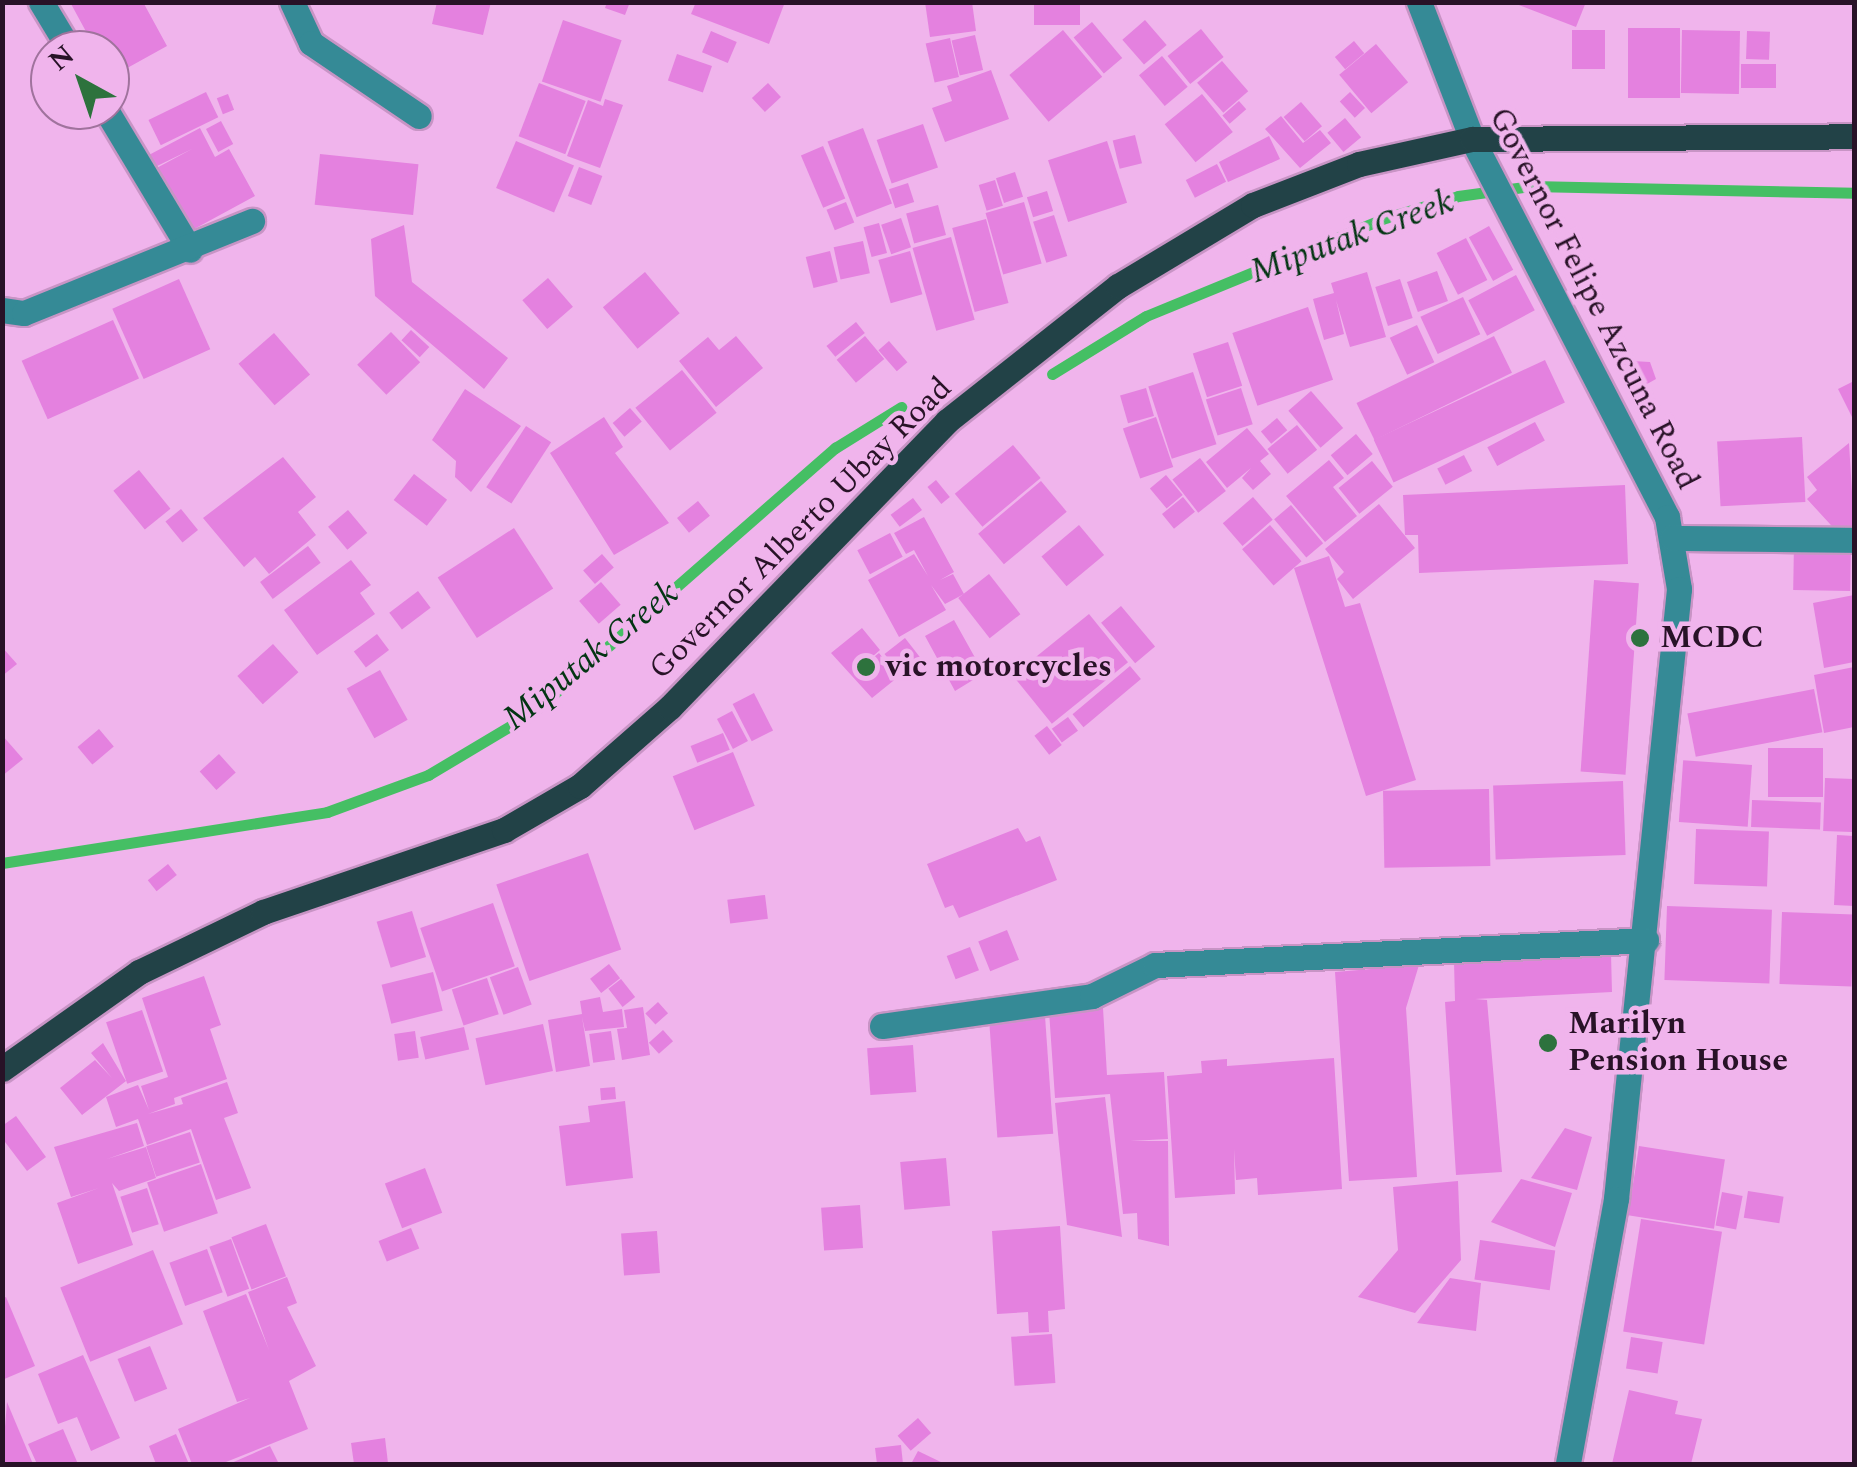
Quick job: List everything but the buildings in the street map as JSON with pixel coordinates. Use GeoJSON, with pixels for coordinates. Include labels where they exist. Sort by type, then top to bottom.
{"type":"FeatureCollection","features":[{"type":"Feature","properties":{"kind":"main road","name":"Governor Alberto Ubay Road"},"geometry":{"type":"LineString","coordinates":[[2,1070],[139,972],[263,912],[504,830],[580,786],[670,707],[947,421],[1118,286],[1253,205],[1359,164],[1472,138],[1854,136]]}},
{"type":"Feature","properties":{"kind":"street"},"geometry":{"type":"LineString","coordinates":[[41,2],[58,30]]}},
{"type":"Feature","properties":{"kind":"street"},"geometry":{"type":"LineString","coordinates":[[292,2],[311,43],[418,116]]}},
{"type":"Feature","properties":{"kind":"street","name":"Governor Felipe Azcuna Road"},"geometry":{"type":"LineString","coordinates":[[1419,2],[1472,138],[1624,422],[1672,538],[1679,589],[1646,940],[1616,1199],[1568,1464]]}},
{"type":"Feature","properties":{"kind":"street"},"geometry":{"type":"LineString","coordinates":[[118,130],[190,250]]}},
{"type":"Feature","properties":{"kind":"street"},"geometry":{"type":"LineString","coordinates":[[2,310],[24,313],[190,250],[252,221]]}},
{"type":"Feature","properties":{"kind":"street"},"geometry":{"type":"LineString","coordinates":[[1672,538],[1854,540]]}},
{"type":"Feature","properties":{"kind":"street"},"geometry":{"type":"LineString","coordinates":[[882,1026],[1092,996],[1155,966],[1646,940]]}},
{"type":"Feature","properties":{"kind":"waterway","name":"Miputak Creek"},"geometry":{"type":"LineString","coordinates":[[1052,374],[1146,316],[1382,219],[1458,196],[1531,186],[1854,193]]}},
{"type":"Feature","properties":{"kind":"waterway","name":"Miputak Creek"},"geometry":{"type":"LineString","coordinates":[[2,863],[327,812],[428,775],[532,713],[835,448],[901,407]]}},
{"type":"Feature","properties":{"kind":"place","name":"MCDC"},"geometry":{"type":"Point","coordinates":[1640,638]}},
{"type":"Feature","properties":{"kind":"place","name":"vic motorcycles"},"geometry":{"type":"Point","coordinates":[866,667]}},
{"type":"Feature","properties":{"kind":"place","name":"Marilyn Pension House"},"geometry":{"type":"Point","coordinates":[1548,1043]}}]}
